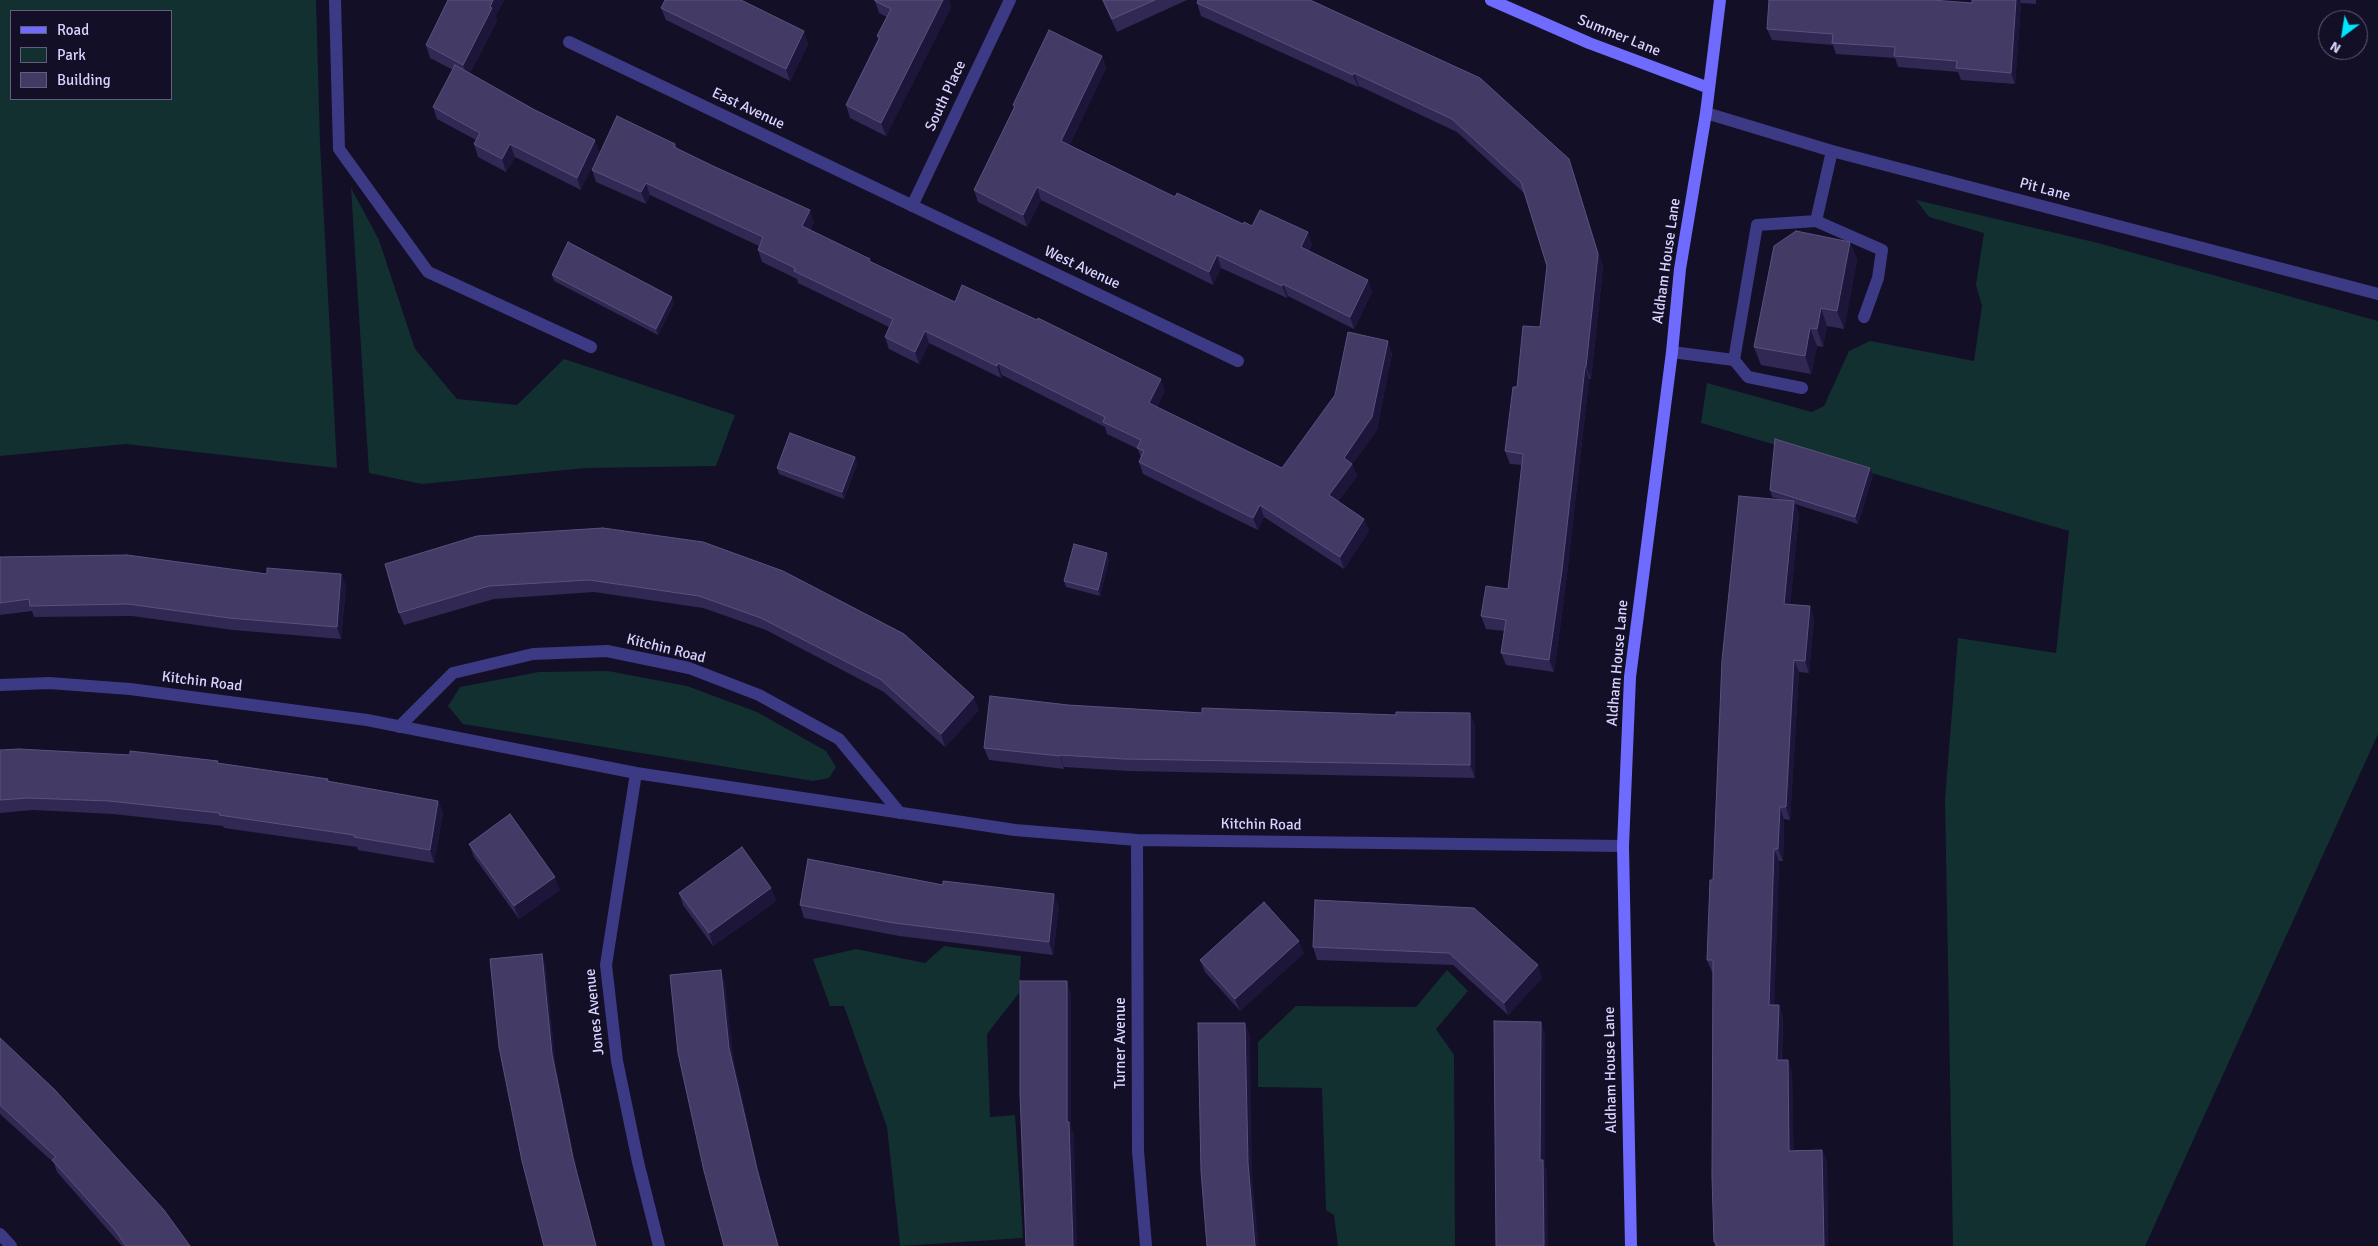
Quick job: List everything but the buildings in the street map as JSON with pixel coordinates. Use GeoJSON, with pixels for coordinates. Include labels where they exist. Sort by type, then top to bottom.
{"type":"FeatureCollection","features":[{"type":"Feature","properties":{"kind":"street"},"geometry":{"type":"LineString","coordinates":[[335,0],[339,149],[422,265],[428,272],[591,347]]}},
{"type":"Feature","properties":{"kind":"street","name":"South Place"},"geometry":{"type":"LineString","coordinates":[[912,206],[1010,0]]}},
{"type":"Feature","properties":{"kind":"street","name":"Summer Lane"},"geometry":{"type":"LineString","coordinates":[[1491,0],[1590,43],[1709,88]]}},
{"type":"Feature","properties":{"kind":"street","name":"Aldham House Lane"},"geometry":{"type":"LineString","coordinates":[[1631,1246],[1623,846],[1630,677],[1672,352],[1680,269],[1706,112],[1720,0]]}},
{"type":"Feature","properties":{"kind":"street","name":"East Avenue"},"geometry":{"type":"LineString","coordinates":[[570,42],[912,206]]}},
{"type":"Feature","properties":{"kind":"street","name":"Pit Lane"},"geometry":{"type":"LineString","coordinates":[[1706,112],[1832,150],[2378,294]]}},
{"type":"Feature","properties":{"kind":"street"},"geometry":{"type":"LineString","coordinates":[[1816,221],[1832,150]]}},
{"type":"Feature","properties":{"kind":"street","name":"West Avenue"},"geometry":{"type":"LineString","coordinates":[[912,206],[1238,361]]}},
{"type":"Feature","properties":{"kind":"street"},"geometry":{"type":"LineString","coordinates":[[1734,360],[1757,225],[1816,221],[1882,250],[1878,278],[1864,317]]}},
{"type":"Feature","properties":{"kind":"street"},"geometry":{"type":"LineString","coordinates":[[1672,352],[1734,360],[1748,377],[1802,388]]}},
{"type":"Feature","properties":{"kind":"street","name":"Kitchin Road"},"geometry":{"type":"LineString","coordinates":[[399,726],[453,673],[533,654],[607,651],[689,668],[759,695],[823,730],[839,739],[900,813]]}},
{"type":"Feature","properties":{"kind":"street","name":"Kitchin Road"},"geometry":{"type":"LineString","coordinates":[[0,685],[49,683],[130,690],[358,719],[636,773],[1015,830],[1137,840],[1623,846]]}},
{"type":"Feature","properties":{"kind":"street","name":"Jones Avenue"},"geometry":{"type":"LineString","coordinates":[[636,773],[606,965],[617,1061],[659,1246]]}},
{"type":"Feature","properties":{"kind":"street","name":"Turner Avenue"},"geometry":{"type":"LineString","coordinates":[[1137,840],[1138,1151],[1146,1246]]}},
{"type":"Feature","properties":{"kind":"street"},"geometry":{"type":"LineString","coordinates":[[0,1234],[11,1246]]}},
{"type":"Feature","properties":{"kind":"green space"},"geometry":{"type":"Polygon","coordinates":[[[0,0],[316,0],[320,143],[337,468],[126,444],[0,456],[0,0]]]}},
{"type":"Feature","properties":{"kind":"green space"},"geometry":{"type":"Polygon","coordinates":[[[351,188],[379,240],[415,349],[457,399],[517,405],[564,359],[735,415],[716,466],[586,468],[422,484],[369,473],[351,188]]]}},
{"type":"Feature","properties":{"kind":"green space"},"geometry":{"type":"Polygon","coordinates":[[[1916,200],[2098,243],[2378,321],[2378,734],[2145,1246],[1953,1246],[1945,798],[1958,638],[2056,653],[2069,531],[1701,423],[1707,383],[1812,412],[1824,406],[1849,351],[1870,341],[1974,361],[1982,306],[1976,285],[1984,233],[1929,217],[1916,200]]]}},
{"type":"Feature","properties":{"kind":"green space"},"geometry":{"type":"Polygon","coordinates":[[[608,671],[687,686],[757,712],[826,751],[836,767],[829,778],[813,781],[463,724],[448,706],[460,687],[539,672],[608,671]]]}},
{"type":"Feature","properties":{"kind":"green space"},"geometry":{"type":"Polygon","coordinates":[[[944,946],[1021,956],[1019,993],[987,1034],[990,1117],[1015,1115],[1023,1238],[900,1246],[887,1127],[844,1006],[830,1006],[813,959],[856,949],[925,963],[944,946]]]}},
{"type":"Feature","properties":{"kind":"green space"},"geometry":{"type":"Polygon","coordinates":[[[1447,970],[1468,991],[1436,1029],[1454,1055],[1455,1246],[1338,1246],[1334,1215],[1326,1210],[1322,1088],[1258,1087],[1258,1042],[1296,1006],[1416,1007],[1447,970]]]}}]}
